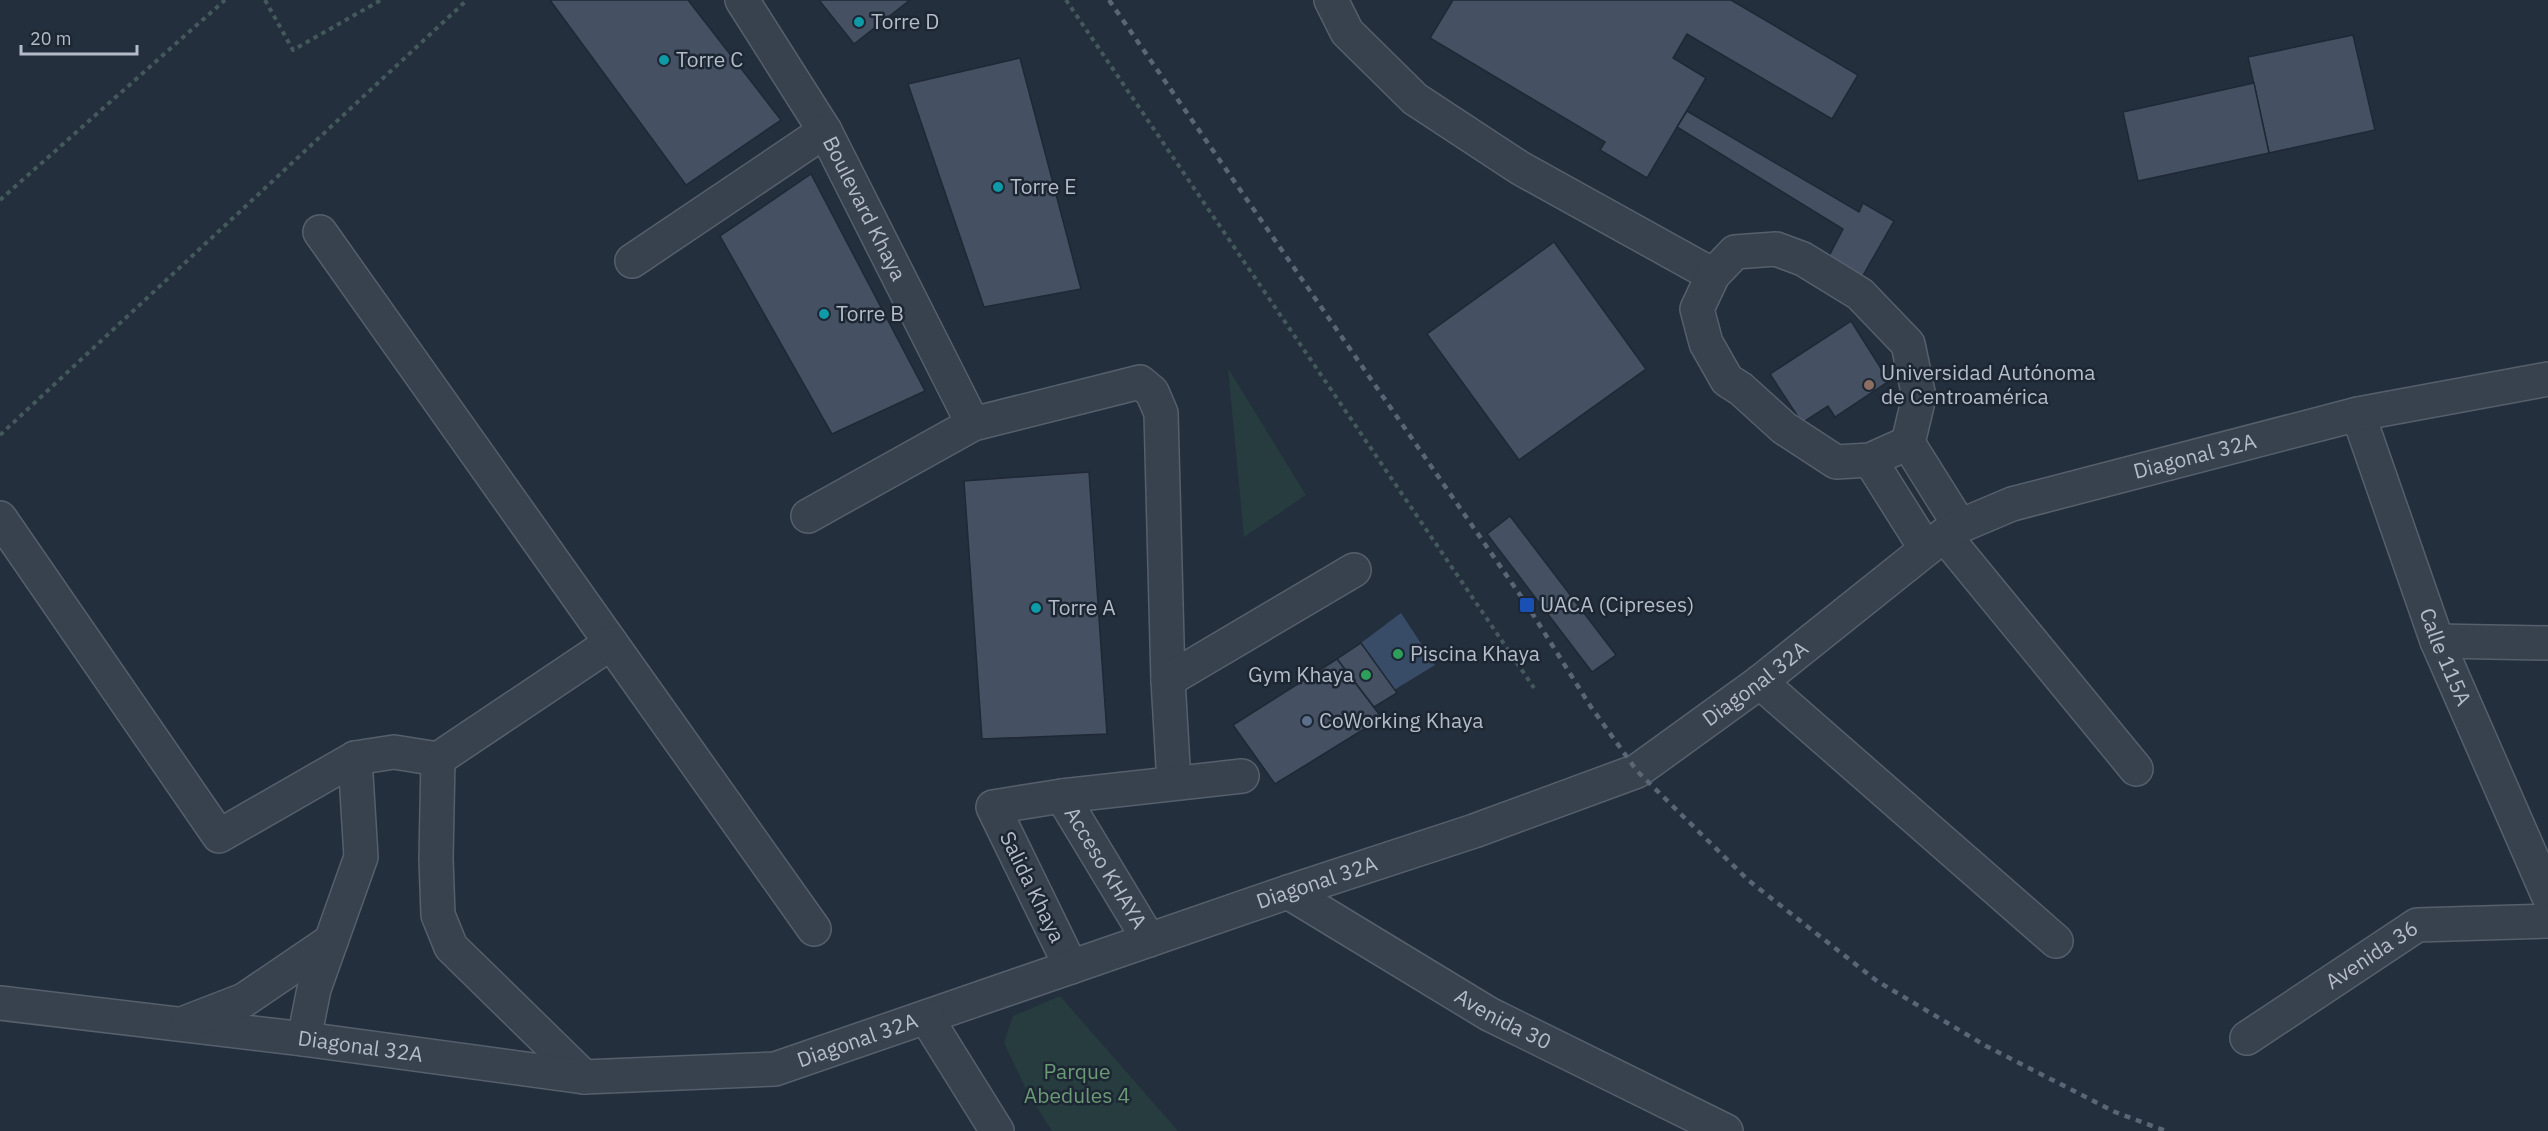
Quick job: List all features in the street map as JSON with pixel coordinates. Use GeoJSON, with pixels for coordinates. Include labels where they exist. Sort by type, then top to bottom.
{"type":"FeatureCollection","features":[{"type":"Feature","properties":{"kind":"street","name":"Boulevard Khaya"},"geometry":{"type":"LineString","coordinates":[[742,0],[825,131],[973,424]]}},
{"type":"Feature","properties":{"kind":"street"},"geometry":{"type":"LineString","coordinates":[[1330,0],[1347,32],[1415,99],[1520,168],[1713,275]]}},
{"type":"Feature","properties":{"kind":"street"},"geometry":{"type":"LineString","coordinates":[[632,261],[825,131]]}},
{"type":"Feature","properties":{"kind":"street"},"geometry":{"type":"LineString","coordinates":[[320,232],[814,929]]}},
{"type":"Feature","properties":{"kind":"street"},"geometry":{"type":"LineString","coordinates":[[1908,443],[1870,460],[1836,462],[1784,428],[1741,389],[1727,380],[1706,343],[1697,309],[1713,275],[1735,252],[1776,249],[1803,259],[1860,294],[1908,344],[1919,397],[1908,443],[1943,537]]}},
{"type":"Feature","properties":{"kind":"street","name":"Diagonal 32A"},"geometry":{"type":"LineString","coordinates":[[0,1003],[304,1039],[584,1077],[776,1069],[1288,892],[1474,831],[1637,771],[1760,682],[1943,537],[2012,504],[2358,414],[2548,379]]}},
{"type":"Feature","properties":{"kind":"street"},"geometry":{"type":"LineString","coordinates":[[808,516],[973,424],[1140,382],[1152,392],[1161,413],[1168,680],[1174,783]]}},
{"type":"Feature","properties":{"kind":"street","name":"Calle 115A"},"geometry":{"type":"LineString","coordinates":[[2358,414],[2437,641],[2548,895]]}},
{"type":"Feature","properties":{"kind":"street"},"geometry":{"type":"LineString","coordinates":[[1870,460],[1943,537],[2136,769]]}},
{"type":"Feature","properties":{"kind":"street"},"geometry":{"type":"LineString","coordinates":[[0,518],[219,836],[355,758],[394,752],[438,759],[611,643]]}},
{"type":"Feature","properties":{"kind":"street"},"geometry":{"type":"LineString","coordinates":[[1168,680],[1354,570]]}},
{"type":"Feature","properties":{"kind":"street"},"geometry":{"type":"LineString","coordinates":[[2437,641],[2548,643]]}},
{"type":"Feature","properties":{"kind":"street"},"geometry":{"type":"LineString","coordinates":[[1760,682],[2056,941]]}},
{"type":"Feature","properties":{"kind":"street"},"geometry":{"type":"LineString","coordinates":[[304,1039],[314,989],[361,857],[355,758]]}},
{"type":"Feature","properties":{"kind":"street"},"geometry":{"type":"LineString","coordinates":[[438,759],[436,859],[438,915],[451,947],[584,1077]]}},
{"type":"Feature","properties":{"kind":"street"},"geometry":{"type":"LineString","coordinates":[[1062,796],[1242,776]]}},
{"type":"Feature","properties":{"kind":"street","name":"Salida Khaya"},"geometry":{"type":"LineString","coordinates":[[1062,796],[993,807],[1071,967]]}},
{"type":"Feature","properties":{"kind":"street","name":"Acceso KHAYA"},"geometry":{"type":"LineString","coordinates":[[1062,796],[1149,940]]}},
{"type":"Feature","properties":{"kind":"street","name":"Avenida 30"},"geometry":{"type":"LineString","coordinates":[[1288,892],[1488,1014],[1726,1131]]}},
{"type":"Feature","properties":{"kind":"street","name":"Avenida 36"},"geometry":{"type":"LineString","coordinates":[[2247,1038],[2417,925],[2548,921]]}},
{"type":"Feature","properties":{"kind":"street"},"geometry":{"type":"LineString","coordinates":[[182,1024],[244,1000],[331,941]]}},
{"type":"Feature","properties":{"kind":"street"},"geometry":{"type":"LineString","coordinates":[[926,1017],[997,1131]]}},
{"type":"Feature","properties":{"kind":"path"},"geometry":{"type":"LineString","coordinates":[[0,200],[225,0]]}},
{"type":"Feature","properties":{"kind":"path"},"geometry":{"type":"LineString","coordinates":[[265,0],[293,50],[381,0]]}},
{"type":"Feature","properties":{"kind":"path"},"geometry":{"type":"LineString","coordinates":[[0,435],[467,0]]}},
{"type":"Feature","properties":{"kind":"path"},"geometry":{"type":"LineString","coordinates":[[1066,0],[1534,688]]}},
{"type":"Feature","properties":{"kind":"green space"},"geometry":{"type":"Polygon","coordinates":[[[1228,368],[1306,495],[1244,537],[1228,368]]]}},
{"type":"Feature","properties":{"kind":"green space","name":"Parque Abedules 4"},"geometry":{"type":"Polygon","coordinates":[[[1060,996],[1178,1131],[1052,1131],[1028,1093],[1004,1043],[1013,1016],[1060,996]]]}},
{"type":"Feature","properties":{"kind":"water","name":"Piscina Khaya"},"geometry":{"type":"Polygon","coordinates":[[[1401,613],[1435,665],[1394,690],[1361,643],[1401,613]]]}},
{"type":"Feature","properties":{"kind":"building","name":"Torre C"},"geometry":{"type":"Polygon","coordinates":[[[550,0],[688,0],[781,120],[686,185],[550,0]]]}},
{"type":"Feature","properties":{"kind":"building","name":"Torre D"},"geometry":{"type":"Polygon","coordinates":[[[819,0],[910,0],[854,44],[819,0]]]}},
{"type":"Feature","properties":{"kind":"building"},"geometry":{"type":"Polygon","coordinates":[[[1453,0],[1731,0],[1858,75],[1832,119],[1687,34],[1673,58],[1706,78],[1647,178],[1600,150],[1605,142],[1430,38],[1453,0]]]}},
{"type":"Feature","properties":{"kind":"building"},"geometry":{"type":"Polygon","coordinates":[[[2353,35],[2375,130],[2269,153],[2248,57],[2353,35]]]}},
{"type":"Feature","properties":{"kind":"building","name":"Torre E"},"geometry":{"type":"Polygon","coordinates":[[[1020,58],[1081,289],[984,307],[908,84],[1020,58]]]}},
{"type":"Feature","properties":{"kind":"building"},"geometry":{"type":"Polygon","coordinates":[[[2254,83],[2269,153],[2138,181],[2123,112],[2254,83]]]}},
{"type":"Feature","properties":{"kind":"building"},"geometry":{"type":"Polygon","coordinates":[[[1687,111],[1859,212],[1863,203],[1894,221],[1861,279],[1828,258],[1843,229],[1677,127],[1687,111]]]}},
{"type":"Feature","properties":{"kind":"building","name":"Torre B"},"geometry":{"type":"Polygon","coordinates":[[[811,174],[925,391],[832,434],[720,236],[811,174]]]}},
{"type":"Feature","properties":{"kind":"building"},"geometry":{"type":"Polygon","coordinates":[[[1554,242],[1646,369],[1519,460],[1427,334],[1554,242]]]}},
{"type":"Feature","properties":{"kind":"building"},"geometry":{"type":"Polygon","coordinates":[[[1851,321],[1889,381],[1835,417],[1828,406],[1802,423],[1770,374],[1851,321]]]}},
{"type":"Feature","properties":{"kind":"building","name":"Torre A"},"geometry":{"type":"Polygon","coordinates":[[[1089,472],[1107,734],[982,739],[964,481],[1089,472]]]}},
{"type":"Feature","properties":{"kind":"building"},"geometry":{"type":"Polygon","coordinates":[[[1510,516],[1616,655],[1592,672],[1487,534],[1510,516]]]}},
{"type":"Feature","properties":{"kind":"building","name":"Gym Khaya"},"geometry":{"type":"Polygon","coordinates":[[[1361,643],[1397,693],[1374,707],[1337,659],[1361,643]]]}},
{"type":"Feature","properties":{"kind":"building","name":"CoWorking Khaya"},"geometry":{"type":"Polygon","coordinates":[[[1337,659],[1382,718],[1275,784],[1233,725],[1337,659]]]}},
{"type":"Feature","properties":{"kind":"railway"},"geometry":{"type":"LineString","coordinates":[[1109,0],[1527,605],[1591,707],[1637,771],[1748,880],[1877,981],[1986,1046],[2115,1112],[2166,1131]]}},
{"type":"Feature","properties":{"kind":"place","name":"Torre D"},"geometry":{"type":"Point","coordinates":[859,22]}},
{"type":"Feature","properties":{"kind":"place","name":"Torre C"},"geometry":{"type":"Point","coordinates":[664,60]}},
{"type":"Feature","properties":{"kind":"place","name":"Torre E"},"geometry":{"type":"Point","coordinates":[998,187]}},
{"type":"Feature","properties":{"kind":"place","name":"Torre B"},"geometry":{"type":"Point","coordinates":[824,314]}},
{"type":"Feature","properties":{"kind":"place","name":"Universidad Autónoma de Centroamérica"},"geometry":{"type":"Point","coordinates":[1869,385]}},
{"type":"Feature","properties":{"kind":"place","name":"UACA (Cipreses)"},"geometry":{"type":"Point","coordinates":[1527,605]}},
{"type":"Feature","properties":{"kind":"place","name":"Torre A"},"geometry":{"type":"Point","coordinates":[1036,608]}},
{"type":"Feature","properties":{"kind":"place","name":"Piscina Khaya"},"geometry":{"type":"Point","coordinates":[1398,654]}},
{"type":"Feature","properties":{"kind":"place","name":"Gym Khaya"},"geometry":{"type":"Point","coordinates":[1366,675]}},
{"type":"Feature","properties":{"kind":"place","name":"CoWorking Khaya"},"geometry":{"type":"Point","coordinates":[1307,721]}}]}
